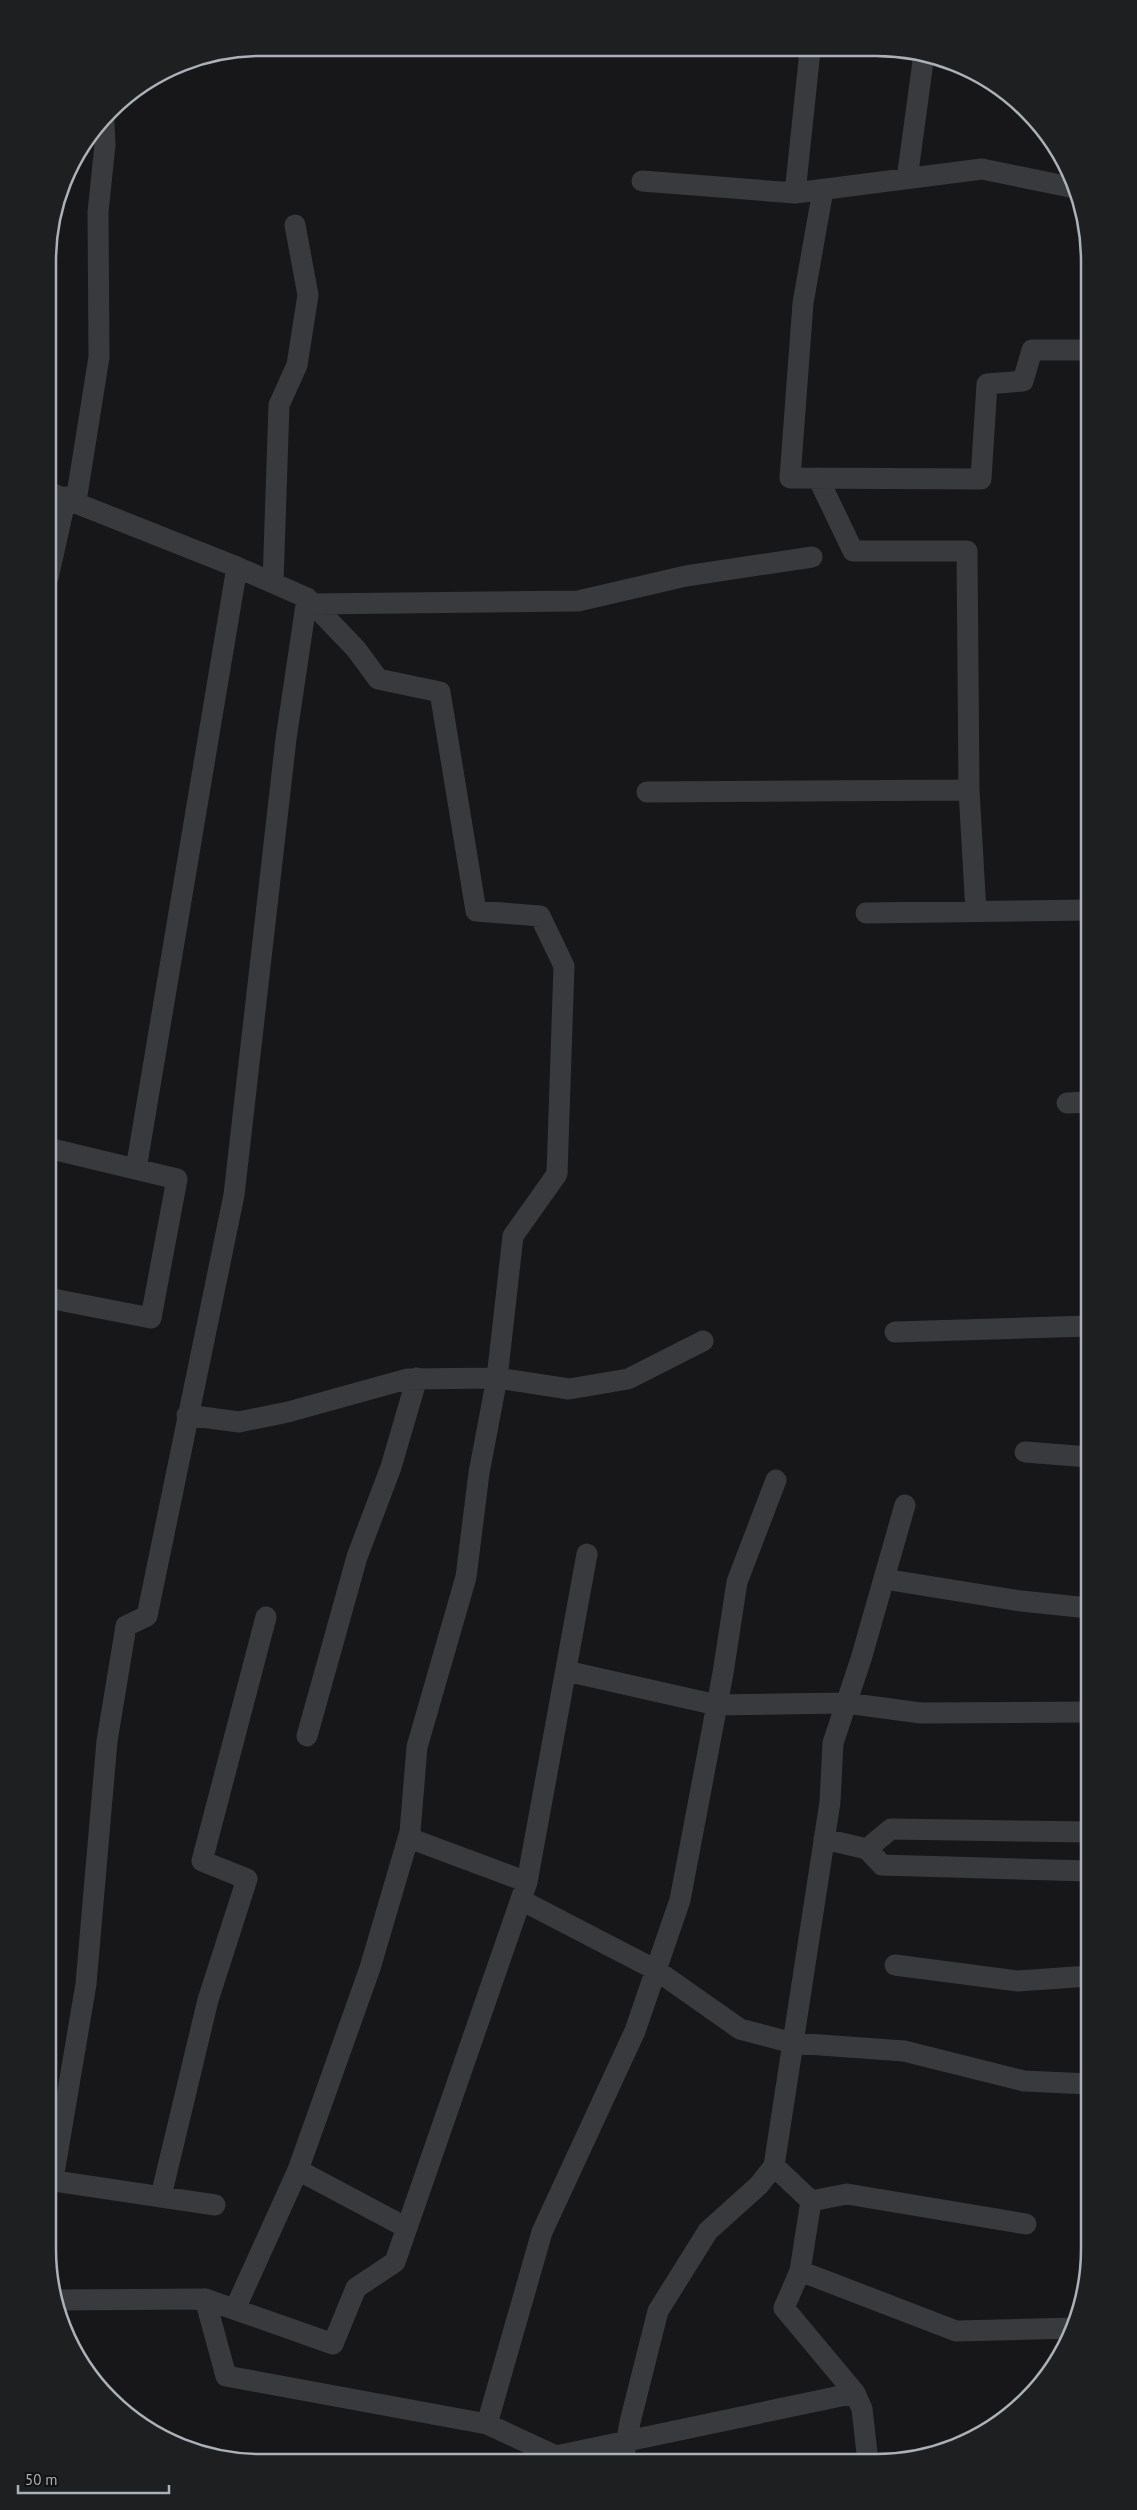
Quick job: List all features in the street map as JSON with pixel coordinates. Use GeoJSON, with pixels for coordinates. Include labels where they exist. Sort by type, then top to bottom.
{"type":"FeatureCollection","features":[{"type":"Feature","properties":{"kind":"street"},"geometry":{"type":"LineString","coordinates":[[795,193],[809,56]]}},
{"type":"Feature","properties":{"kind":"street"},"geometry":{"type":"LineString","coordinates":[[907,179],[923,62]]}},
{"type":"Feature","properties":{"kind":"street"},"geometry":{"type":"LineString","coordinates":[[56,535],[63,497],[99,357],[97,143]]}},
{"type":"Feature","properties":{"kind":"street"},"geometry":{"type":"LineString","coordinates":[[642,181],[795,193],[982,169],[1066,186]]}},
{"type":"Feature","properties":{"kind":"street"},"geometry":{"type":"LineString","coordinates":[[823,190],[803,302],[790,478],[981,479],[987,384],[1023,381],[1032,350],[1081,350]]}},
{"type":"Feature","properties":{"kind":"street"},"geometry":{"type":"LineString","coordinates":[[272,582],[279,405],[297,365],[308,295],[296,225]]}},
{"type":"Feature","properties":{"kind":"street"},"geometry":{"type":"LineString","coordinates":[[818,478],[854,551],[967,551],[969,790],[976,912]]}},
{"type":"Feature","properties":{"kind":"street"},"geometry":{"type":"LineString","coordinates":[[63,497],[272,582],[310,601],[356,649],[378,679],[440,692],[476,911],[540,916],[564,966],[557,1174],[513,1236],[497,1378],[479,1473],[466,1576],[417,1747],[409,1838],[370,1968],[298,2170],[235,2309]]}},
{"type":"Feature","properties":{"kind":"street"},"geometry":{"type":"LineString","coordinates":[[310,601],[578,601],[686,576],[812,557]]}},
{"type":"Feature","properties":{"kind":"street"},"geometry":{"type":"LineString","coordinates":[[136,1169],[236,567]]}},
{"type":"Feature","properties":{"kind":"street"},"geometry":{"type":"LineString","coordinates":[[56,2147],[86,1984],[106,1741],[126,1626],[147,1616],[234,1194],[286,739],[310,601]]}},
{"type":"Feature","properties":{"kind":"street"},"geometry":{"type":"LineString","coordinates":[[647,792],[969,790]]}},
{"type":"Feature","properties":{"kind":"street"},"geometry":{"type":"LineString","coordinates":[[866,913],[1081,910]]}},
{"type":"Feature","properties":{"kind":"street"},"geometry":{"type":"LineString","coordinates":[[1067,1103],[1081,1102]]}},
{"type":"Feature","properties":{"kind":"street"},"geometry":{"type":"LineString","coordinates":[[56,1150],[177,1179],[150,1318],[56,1300]]}},
{"type":"Feature","properties":{"kind":"street"},"geometry":{"type":"LineString","coordinates":[[894,1332],[1081,1326]]}},
{"type":"Feature","properties":{"kind":"street"},"geometry":{"type":"LineString","coordinates":[[187,1415],[239,1422],[288,1412],[407,1378],[497,1378],[569,1389],[628,1379],[703,1341]]}},
{"type":"Feature","properties":{"kind":"street"},"geometry":{"type":"LineString","coordinates":[[307,1736],[357,1557],[391,1467],[417,1378]]}},
{"type":"Feature","properties":{"kind":"street"},"geometry":{"type":"LineString","coordinates":[[1025,1452],[1081,1456]]}},
{"type":"Feature","properties":{"kind":"street"},"geometry":{"type":"LineString","coordinates":[[487,2424],[542,2232],[634,2031],[680,1900],[717,1704],[737,1582],[776,1480]]}},
{"type":"Feature","properties":{"kind":"street"},"geometry":{"type":"LineString","coordinates":[[625,2451],[658,2311],[708,2231],[759,2185],[774,2166],[830,1802],[833,1743],[905,1505]]}},
{"type":"Feature","properties":{"kind":"street"},"geometry":{"type":"LineString","coordinates":[[63,2300],[205,2299],[333,2344],[356,2288],[395,2262],[524,1891],[587,1554]]}},
{"type":"Feature","properties":{"kind":"street"},"geometry":{"type":"LineString","coordinates":[[884,1579],[1021,1602],[1081,1607]]}},
{"type":"Feature","properties":{"kind":"street"},"geometry":{"type":"LineString","coordinates":[[161,2196],[208,2000],[247,1879],[202,1861],[266,1617]]}},
{"type":"Feature","properties":{"kind":"street"},"geometry":{"type":"LineString","coordinates":[[566,1671],[717,1704],[846,1702],[921,1713],[1081,1712]]}},
{"type":"Feature","properties":{"kind":"street"},"geometry":{"type":"LineString","coordinates":[[867,1849],[891,1829],[1081,1832]]}},
{"type":"Feature","properties":{"kind":"street"},"geometry":{"type":"LineString","coordinates":[[409,1838],[524,1891],[656,1970],[740,2029],[793,2043],[904,2050],[1024,2081],[1081,2084]]}},
{"type":"Feature","properties":{"kind":"street"},"geometry":{"type":"LineString","coordinates":[[824,1839],[867,1849],[882,1865],[1081,1871]]}},
{"type":"Feature","properties":{"kind":"street"},"geometry":{"type":"LineString","coordinates":[[895,1965],[1018,1981],[1081,1977]]}},
{"type":"Feature","properties":{"kind":"street"},"geometry":{"type":"LineString","coordinates":[[774,2166],[811,2201]]}},
{"type":"Feature","properties":{"kind":"street"},"geometry":{"type":"LineString","coordinates":[[298,2170],[407,2228]]}},
{"type":"Feature","properties":{"kind":"street"},"geometry":{"type":"LineString","coordinates":[[56,2181],[215,2205]]}},
{"type":"Feature","properties":{"kind":"street"},"geometry":{"type":"LineString","coordinates":[[811,2201],[847,2194],[1026,2224]]}},
{"type":"Feature","properties":{"kind":"street"},"geometry":{"type":"LineString","coordinates":[[811,2201],[800,2271],[784,2308],[855,2393],[862,2409],[867,2454]]}},
{"type":"Feature","properties":{"kind":"street"},"geometry":{"type":"LineString","coordinates":[[800,2271],[956,2331],[1064,2328]]}},
{"type":"Feature","properties":{"kind":"street"},"geometry":{"type":"LineString","coordinates":[[205,2299],[226,2376],[487,2424],[552,2454]]}},
{"type":"Feature","properties":{"kind":"street"},"geometry":{"type":"LineString","coordinates":[[584,2454],[625,2451],[855,2393]]}}]}
